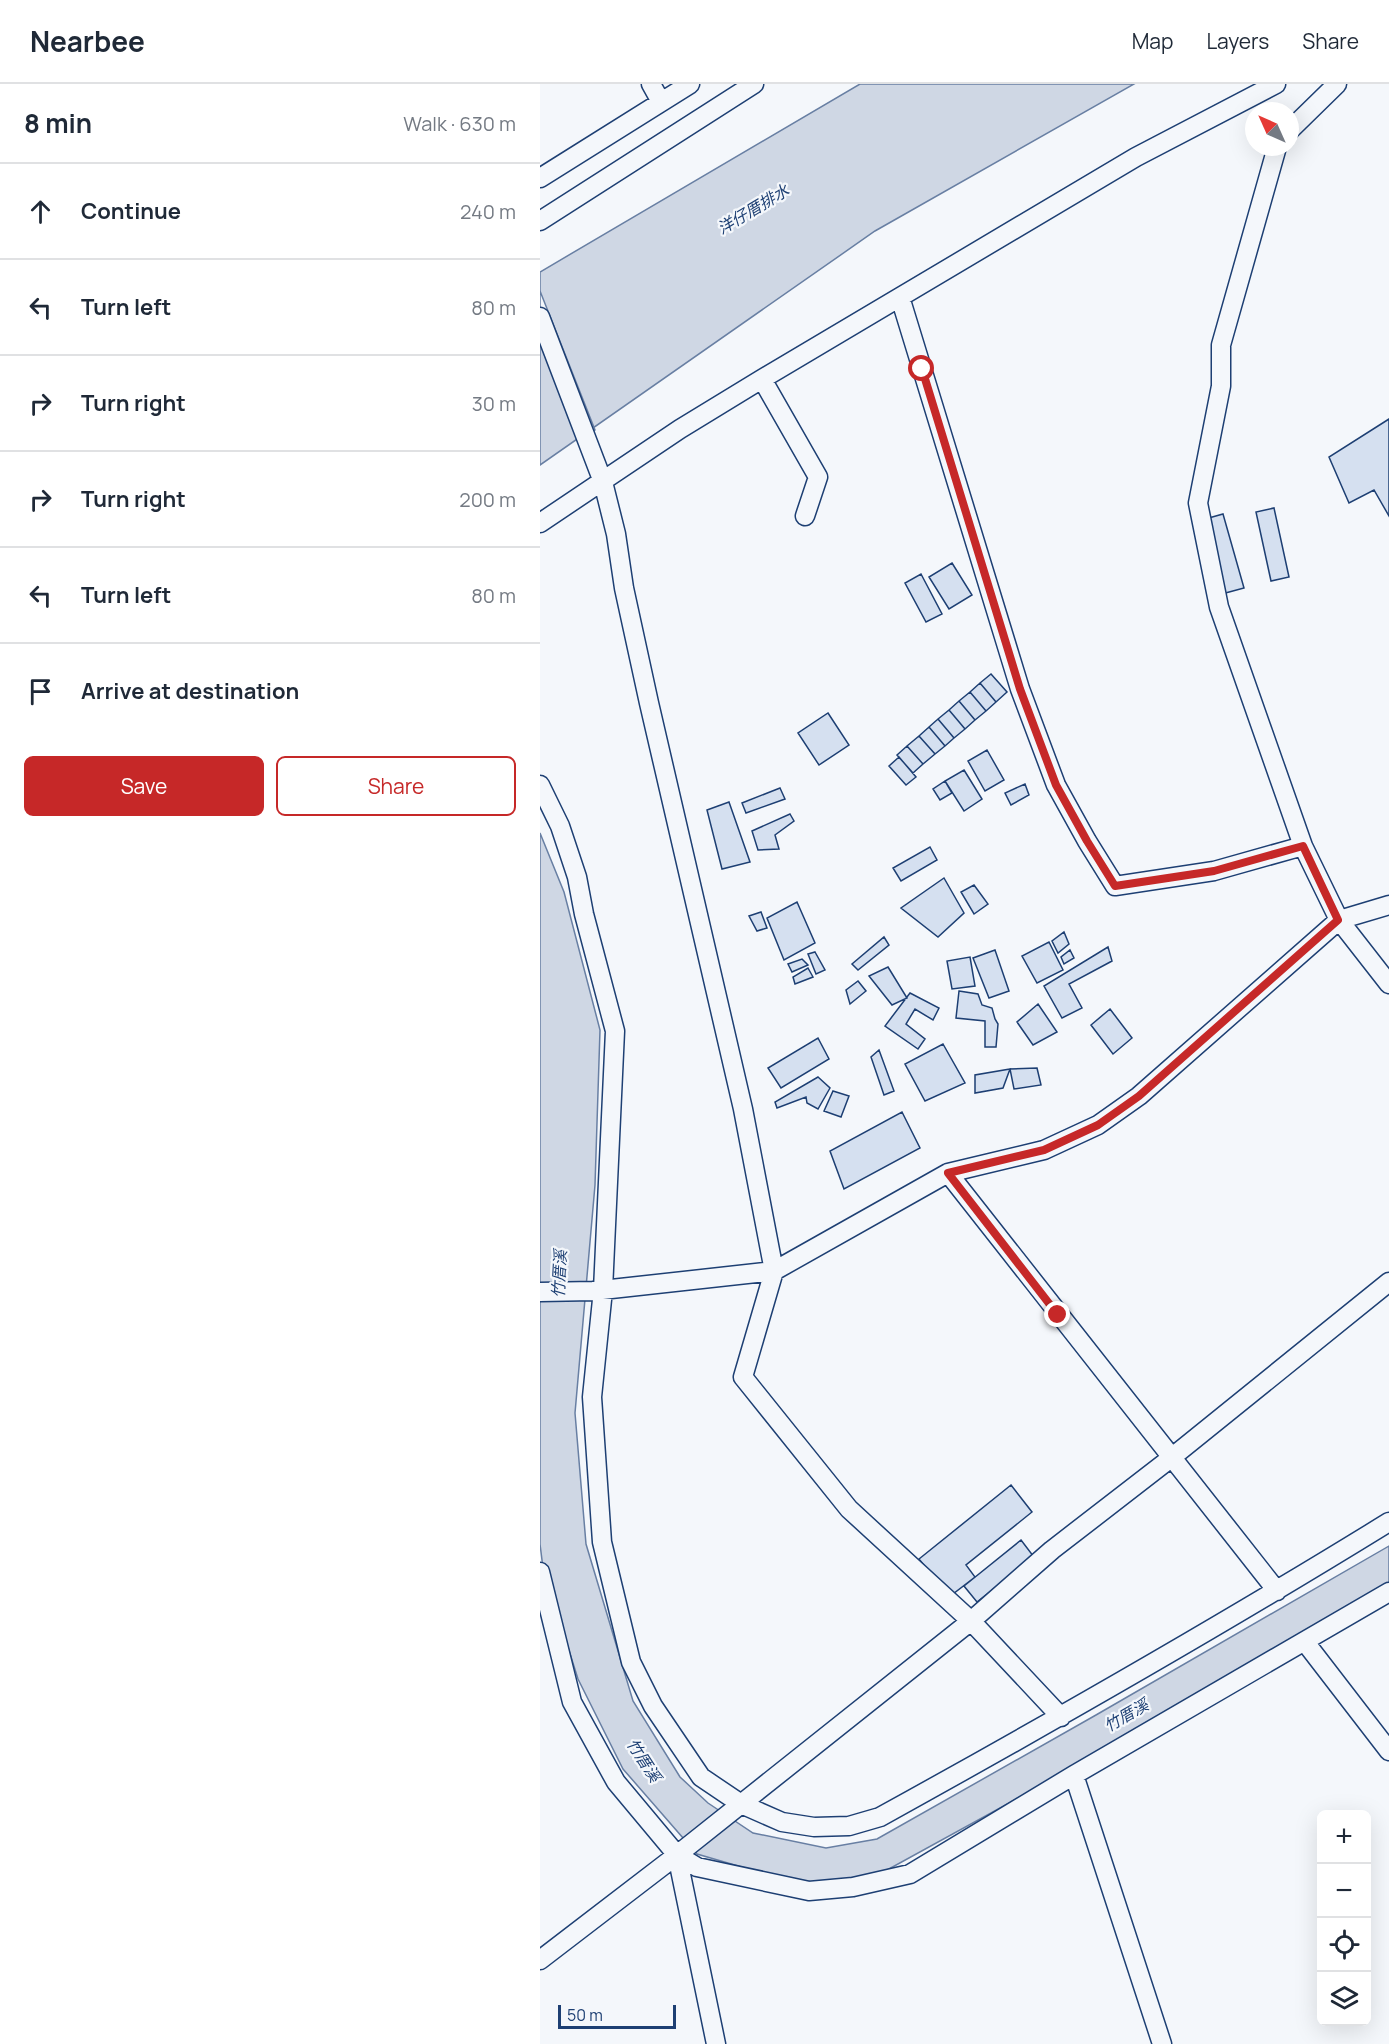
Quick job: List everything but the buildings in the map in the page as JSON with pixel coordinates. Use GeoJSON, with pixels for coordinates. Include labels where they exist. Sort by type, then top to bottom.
{"type":"FeatureCollection","features":[{"type":"Feature","properties":{"kind":"street"},"geometry":{"type":"LineString","coordinates":[[651,84],[661,102]]}},
{"type":"Feature","properties":{"kind":"street"},"geometry":{"type":"LineString","coordinates":[[540,178],[690,84]]}},
{"type":"Feature","properties":{"kind":"street"},"geometry":{"type":"LineString","coordinates":[[540,221],[754,84]]}},
{"type":"Feature","properties":{"kind":"street"},"geometry":{"type":"LineString","coordinates":[[540,523],[680,429],[762,379],[1136,157],[1276,84]]}},
{"type":"Feature","properties":{"kind":"street"},"geometry":{"type":"LineString","coordinates":[[1299,121],[1337,84]]}},
{"type":"Feature","properties":{"kind":"street"},"geometry":{"type":"LineString","coordinates":[[1274,156],[1221,345],[1221,386],[1198,503],[1219,607],[1303,846],[1338,920],[1389,984]]}},
{"type":"Feature","properties":{"kind":"street"},"geometry":{"type":"LineString","coordinates":[[900,297],[1020,689],[1056,785],[1115,886],[1214,871],[1303,846]]}},
{"type":"Feature","properties":{"kind":"street"},"geometry":{"type":"LineString","coordinates":[[540,317],[603,482],[616,534],[624,588],[743,1109],[774,1271],[743,1377],[849,1509],[971,1621],[1061,1717]]}},
{"type":"Feature","properties":{"kind":"street"},"geometry":{"type":"LineString","coordinates":[[762,379],[818,477],[805,516]]}},
{"type":"Feature","properties":{"kind":"street"},"geometry":{"type":"LineString","coordinates":[[540,785],[561,826],[577,877],[584,914],[615,1031],[592,1397],[602,1542],[631,1662],[653,1706],[701,1777],[741,1804],[768,1817],[796,1825],[832,1828],[867,1822],[1061,1717],[1277,1591],[1389,1522]]}},
{"type":"Feature","properties":{"kind":"street"},"geometry":{"type":"LineString","coordinates":[[540,1292],[598,1290],[774,1271],[948,1173],[1044,1150],[1098,1125],[1139,1096],[1338,920],[1389,905]]}},
{"type":"Feature","properties":{"kind":"street"},"geometry":{"type":"LineString","coordinates":[[948,1173],[1277,1591]]}},
{"type":"Feature","properties":{"kind":"street"},"geometry":{"type":"LineString","coordinates":[[540,1960],[677,1855],[971,1621],[1052,1550],[1171,1458],[1389,1282]]}},
{"type":"Feature","properties":{"kind":"street"},"geometry":{"type":"LineString","coordinates":[[540,1572],[572,1702],[616,1782],[677,1855],[697,1867],[809,1891],[853,1887],[910,1874],[1074,1775],[1389,1592]]}},
{"type":"Feature","properties":{"kind":"street"},"geometry":{"type":"LineString","coordinates":[[1305,1642],[1389,1751]]}},
{"type":"Feature","properties":{"kind":"street"},"geometry":{"type":"LineString","coordinates":[[1074,1775],[1162,2044]]}},
{"type":"Feature","properties":{"kind":"street"},"geometry":{"type":"LineString","coordinates":[[677,1855],[716,2044]]}},
{"type":"Feature","properties":{"kind":"water","name":"洋仔厝排水"},"geometry":{"type":"Polygon","coordinates":[[[860,84],[1134,84],[875,231],[540,465],[540,272],[860,84]]]}},
{"type":"Feature","properties":{"kind":"water","name":"竹厝溪"},"geometry":{"type":"Polygon","coordinates":[[[540,833],[564,892],[600,1030],[595,1185],[575,1413],[586,1544],[633,1701],[680,1777],[708,1803],[753,1833],[826,1848],[877,1839],[1389,1546],[1389,1592],[878,1875],[807,1886],[697,1854],[623,1769],[578,1679],[543,1568],[540,1544],[540,833]]]}},
{"type":"Feature","properties":{"kind":"pier"},"geometry":{"type":"Polygon","coordinates":[[[540,291],[595,430],[587,435],[540,317],[540,291]]]}},
{"type":"Feature","properties":{"kind":"route"},"geometry":{"type":"LineString","coordinates":[[922,369],[1020,689],[1056,785],[1115,886],[1214,871],[1303,846],[1338,920],[1139,1096],[1098,1125],[1044,1150],[948,1173],[1058,1315]]}}]}
